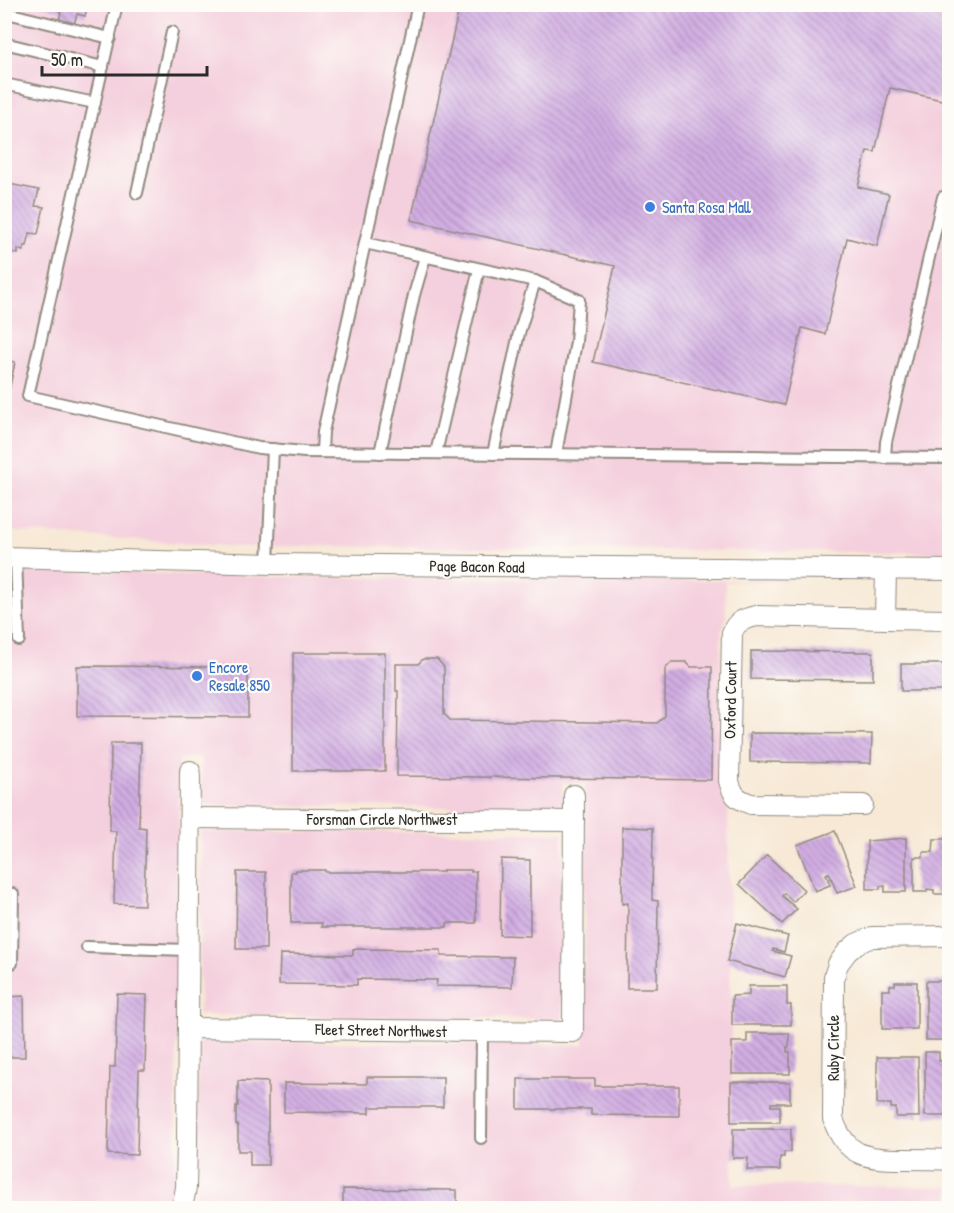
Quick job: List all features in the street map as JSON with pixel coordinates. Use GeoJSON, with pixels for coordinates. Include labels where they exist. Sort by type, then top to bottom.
{"type":"FeatureCollection","features":[{"type":"Feature","properties":{"kind":"street","name":"Page Bacon Road"},"geometry":{"type":"LineString","coordinates":[[10,557],[268,563],[950,570]]}},
{"type":"Feature","properties":{"kind":"street"},"geometry":{"type":"LineString","coordinates":[[885,619],[886,570]]}},
{"type":"Feature","properties":{"kind":"street","name":"Oxford Court"},"geometry":{"type":"LineString","coordinates":[[862,805],[751,804],[740,800],[732,792],[729,781],[732,633],[734,627],[743,619],[756,616],[950,620]]}},
{"type":"Feature","properties":{"kind":"street"},"geometry":{"type":"LineString","coordinates":[[182,1209],[186,1188],[188,1143],[190,771]]}},
{"type":"Feature","properties":{"kind":"street"},"geometry":{"type":"LineString","coordinates":[[574,795],[574,821]]}},
{"type":"Feature","properties":{"kind":"street","name":"Forsman Circle Northwest"},"geometry":{"type":"LineString","coordinates":[[190,818],[574,821]]}},
{"type":"Feature","properties":{"kind":"street","name":"Fleet Street Northwest"},"geometry":{"type":"LineString","coordinates":[[188,1028],[573,1032],[574,821]]}},
{"type":"Feature","properties":{"kind":"street","name":"Ruby Circle"},"geometry":{"type":"LineString","coordinates":[[950,936],[872,937],[856,944],[846,952],[838,964],[834,977],[833,1119],[841,1137],[855,1151],[864,1156],[878,1159],[950,1160]]}},
{"type":"Feature","properties":{"kind":"lane"},"geometry":{"type":"LineString","coordinates":[[117,4],[28,396],[217,440],[273,450],[950,458]]}},
{"type":"Feature","properties":{"kind":"lane"},"geometry":{"type":"LineString","coordinates":[[322,452],[323,432],[418,4]]}},
{"type":"Feature","properties":{"kind":"lane"},"geometry":{"type":"LineString","coordinates":[[4,8],[7,13],[110,38]]}},
{"type":"Feature","properties":{"kind":"lane"},"geometry":{"type":"LineString","coordinates":[[137,193],[172,32]]}},
{"type":"Feature","properties":{"kind":"lane"},"geometry":{"type":"LineString","coordinates":[[4,43],[103,67]]}},
{"type":"Feature","properties":{"kind":"lane"},"geometry":{"type":"LineString","coordinates":[[4,84],[95,103]]}},
{"type":"Feature","properties":{"kind":"lane"},"geometry":{"type":"LineString","coordinates":[[885,458],[886,442],[943,197],[950,199]]}},
{"type":"Feature","properties":{"kind":"lane"},"geometry":{"type":"LineString","coordinates":[[365,243],[535,281],[579,300],[576,342],[556,454]]}},
{"type":"Feature","properties":{"kind":"lane"},"geometry":{"type":"LineString","coordinates":[[380,453],[414,295],[425,257]]}},
{"type":"Feature","properties":{"kind":"lane"},"geometry":{"type":"LineString","coordinates":[[436,453],[479,269]]}},
{"type":"Feature","properties":{"kind":"lane"},"geometry":{"type":"LineString","coordinates":[[493,454],[519,333],[535,281]]}},
{"type":"Feature","properties":{"kind":"lane"},"geometry":{"type":"LineString","coordinates":[[268,563],[273,450]]}},
{"type":"Feature","properties":{"kind":"lane"},"geometry":{"type":"LineString","coordinates":[[10,557],[19,640]]}},
{"type":"Feature","properties":{"kind":"lane"},"geometry":{"type":"LineString","coordinates":[[4,963],[12,963],[9,894]]}},
{"type":"Feature","properties":{"kind":"lane"},"geometry":{"type":"LineString","coordinates":[[87,947],[189,950]]}},
{"type":"Feature","properties":{"kind":"lane"},"geometry":{"type":"LineString","coordinates":[[481,1138],[482,1031]]}},
{"type":"Feature","properties":{"kind":"shaded area","name":"Santa Rosa Mall"},"geometry":{"type":"Polygon","coordinates":[[[4,5],[949,5],[949,553],[240,547],[5,531],[4,5]]]}},
{"type":"Feature","properties":{"kind":"shaded area"},"geometry":{"type":"Polygon","coordinates":[[[28,570],[279,577],[812,581],[725,582],[726,619],[721,633],[718,780],[721,796],[728,805],[733,1185],[949,1187],[949,1208],[193,1208],[197,1188],[199,1041],[584,1045],[585,783],[563,782],[563,808],[201,805],[201,758],[179,758],[176,1142],[175,1187],[171,1208],[5,1208],[5,576],[27,577],[28,570]]]}},
{"type":"Feature","properties":{"kind":"shaded area"},"geometry":{"type":"Polygon","coordinates":[[[201,831],[563,833],[562,1019],[199,1015],[201,831]]]}},
{"type":"Feature","properties":{"kind":"building"},"geometry":{"type":"Polygon","coordinates":[[[37,4],[88,4],[85,16],[77,14],[74,25],[59,22],[61,11],[37,4]]]}},
{"type":"Feature","properties":{"kind":"building","name":"Santa Rosa Mall"},"geometry":{"type":"Polygon","coordinates":[[[460,4],[950,4],[950,102],[890,88],[875,152],[867,151],[858,187],[889,194],[877,246],[847,238],[825,334],[802,328],[784,405],[593,362],[615,266],[411,220],[460,4]]]}},
{"type":"Feature","properties":{"kind":"building"},"geometry":{"type":"Polygon","coordinates":[[[4,183],[39,190],[35,206],[44,207],[38,234],[30,233],[27,246],[23,251],[18,249],[18,254],[4,251],[4,183]]]}},
{"type":"Feature","properties":{"kind":"building"},"geometry":{"type":"Polygon","coordinates":[[[4,360],[15,362],[9,391],[4,390],[4,360]]]}},
{"type":"Feature","properties":{"kind":"building"},"geometry":{"type":"Polygon","coordinates":[[[751,651],[873,652],[873,680],[751,679],[751,651]]]}},
{"type":"Feature","properties":{"kind":"building"},"geometry":{"type":"Polygon","coordinates":[[[293,653],[385,653],[385,771],[293,771],[293,653]]]}},
{"type":"Feature","properties":{"kind":"building"},"geometry":{"type":"Polygon","coordinates":[[[423,659],[437,659],[444,667],[444,714],[450,720],[657,723],[665,716],[665,669],[672,662],[686,662],[691,667],[712,667],[711,780],[397,776],[396,664],[418,664],[423,659]]]}},
{"type":"Feature","properties":{"kind":"building"},"geometry":{"type":"Polygon","coordinates":[[[901,664],[950,664],[950,691],[901,691],[901,664]]]}},
{"type":"Feature","properties":{"kind":"building"},"geometry":{"type":"Polygon","coordinates":[[[77,666],[248,667],[248,717],[77,716],[77,666]]]}},
{"type":"Feature","properties":{"kind":"building"},"geometry":{"type":"Polygon","coordinates":[[[750,733],[872,734],[871,763],[750,762],[750,733]]]}},
{"type":"Feature","properties":{"kind":"building"},"geometry":{"type":"Polygon","coordinates":[[[111,743],[141,743],[139,827],[146,828],[144,905],[114,904],[116,831],[110,831],[111,743]]]}},
{"type":"Feature","properties":{"kind":"building"},"geometry":{"type":"Polygon","coordinates":[[[622,827],[653,828],[652,900],[658,901],[657,988],[627,988],[628,903],[622,904],[622,827]]]}},
{"type":"Feature","properties":{"kind":"building"},"geometry":{"type":"Polygon","coordinates":[[[835,831],[857,886],[837,893],[829,873],[826,874],[830,885],[815,891],[797,845],[835,831]]]}},
{"type":"Feature","properties":{"kind":"building"},"geometry":{"type":"Polygon","coordinates":[[[906,838],[906,892],[885,892],[885,886],[880,886],[880,889],[867,889],[867,841],[906,838]]]}},
{"type":"Feature","properties":{"kind":"building"},"geometry":{"type":"Polygon","coordinates":[[[934,839],[950,839],[950,894],[934,894],[934,890],[927,889],[927,892],[914,892],[914,857],[923,857],[923,852],[933,852],[934,839]]]}},
{"type":"Feature","properties":{"kind":"building"},"geometry":{"type":"Polygon","coordinates":[[[767,855],[804,890],[793,902],[784,893],[782,896],[797,909],[782,924],[739,884],[767,855]]]}},
{"type":"Feature","properties":{"kind":"building"},"geometry":{"type":"Polygon","coordinates":[[[501,859],[530,860],[530,936],[500,935],[501,859]]]}},
{"type":"Feature","properties":{"kind":"building"},"geometry":{"type":"Polygon","coordinates":[[[296,870],[325,870],[325,872],[476,871],[476,923],[447,923],[447,927],[321,927],[322,923],[291,923],[291,872],[296,872],[296,870]]]}},
{"type":"Feature","properties":{"kind":"building"},"geometry":{"type":"Polygon","coordinates":[[[237,872],[266,872],[266,949],[236,949],[237,872]]]}},
{"type":"Feature","properties":{"kind":"building"},"geometry":{"type":"Polygon","coordinates":[[[737,923],[788,936],[784,952],[773,949],[772,951],[791,956],[785,977],[727,961],[737,923]]]}},
{"type":"Feature","properties":{"kind":"building"},"geometry":{"type":"Polygon","coordinates":[[[353,949],[441,950],[441,956],[513,957],[512,987],[436,986],[437,980],[357,979],[357,985],[279,984],[280,954],[353,955],[353,949]]]}},
{"type":"Feature","properties":{"kind":"building"},"geometry":{"type":"Polygon","coordinates":[[[926,981],[947,981],[947,1001],[950,1001],[950,1040],[926,1040],[926,981]]]}},
{"type":"Feature","properties":{"kind":"building"},"geometry":{"type":"Polygon","coordinates":[[[895,982],[917,982],[917,1029],[882,1029],[882,990],[890,990],[890,985],[895,985],[895,982]]]}},
{"type":"Feature","properties":{"kind":"building"},"geometry":{"type":"Polygon","coordinates":[[[749,986],[787,986],[787,1005],[791,1005],[791,1025],[732,1025],[732,996],[749,995],[749,986]]]}},
{"type":"Feature","properties":{"kind":"building"},"geometry":{"type":"Polygon","coordinates":[[[117,994],[147,995],[145,1070],[139,1070],[137,1155],[108,1154],[110,1067],[115,1067],[117,994]]]}},
{"type":"Feature","properties":{"kind":"building"},"geometry":{"type":"Polygon","coordinates":[[[24,996],[25,1057],[4,1057],[4,997],[24,996]]]}},
{"type":"Feature","properties":{"kind":"building"},"geometry":{"type":"Polygon","coordinates":[[[747,1033],[789,1033],[787,1052],[790,1052],[790,1074],[732,1074],[732,1042],[747,1042],[747,1033]]]}},
{"type":"Feature","properties":{"kind":"building"},"geometry":{"type":"Polygon","coordinates":[[[925,1052],[939,1052],[939,1061],[950,1061],[948,1116],[925,1116],[925,1052]]]}},
{"type":"Feature","properties":{"kind":"building"},"geometry":{"type":"Polygon","coordinates":[[[877,1057],[918,1057],[919,1117],[896,1117],[896,1108],[891,1108],[891,1104],[877,1104],[877,1057]]]}},
{"type":"Feature","properties":{"kind":"building"},"geometry":{"type":"Polygon","coordinates":[[[367,1077],[443,1077],[443,1107],[370,1107],[370,1113],[284,1112],[284,1083],[367,1084],[367,1077]]]}},
{"type":"Feature","properties":{"kind":"building"},"geometry":{"type":"Polygon","coordinates":[[[518,1079],[595,1079],[595,1086],[679,1086],[679,1116],[591,1115],[591,1109],[518,1109],[518,1079]]]}},
{"type":"Feature","properties":{"kind":"building"},"geometry":{"type":"Polygon","coordinates":[[[238,1081],[268,1082],[268,1165],[250,1165],[250,1151],[238,1151],[236,1106],[238,1106],[238,1081]]]}},
{"type":"Feature","properties":{"kind":"building"},"geometry":{"type":"Polygon","coordinates":[[[731,1082],[790,1082],[790,1103],[771,1103],[771,1106],[780,1106],[780,1122],[731,1122],[731,1082]]]}},
{"type":"Feature","properties":{"kind":"building"},"geometry":{"type":"Polygon","coordinates":[[[733,1129],[791,1129],[791,1152],[784,1152],[784,1157],[780,1157],[780,1170],[747,1170],[748,1158],[733,1158],[733,1129]]]}},
{"type":"Feature","properties":{"kind":"building"},"geometry":{"type":"Polygon","coordinates":[[[343,1189],[457,1190],[457,1208],[343,1208],[343,1189]]]}},
{"type":"Feature","properties":{"kind":"place","name":"Santa Rosa Mall"},"geometry":{"type":"Point","coordinates":[650,207]}},
{"type":"Feature","properties":{"kind":"place","name":"Encore Resale 850"},"geometry":{"type":"Point","coordinates":[197,676]}}]}
